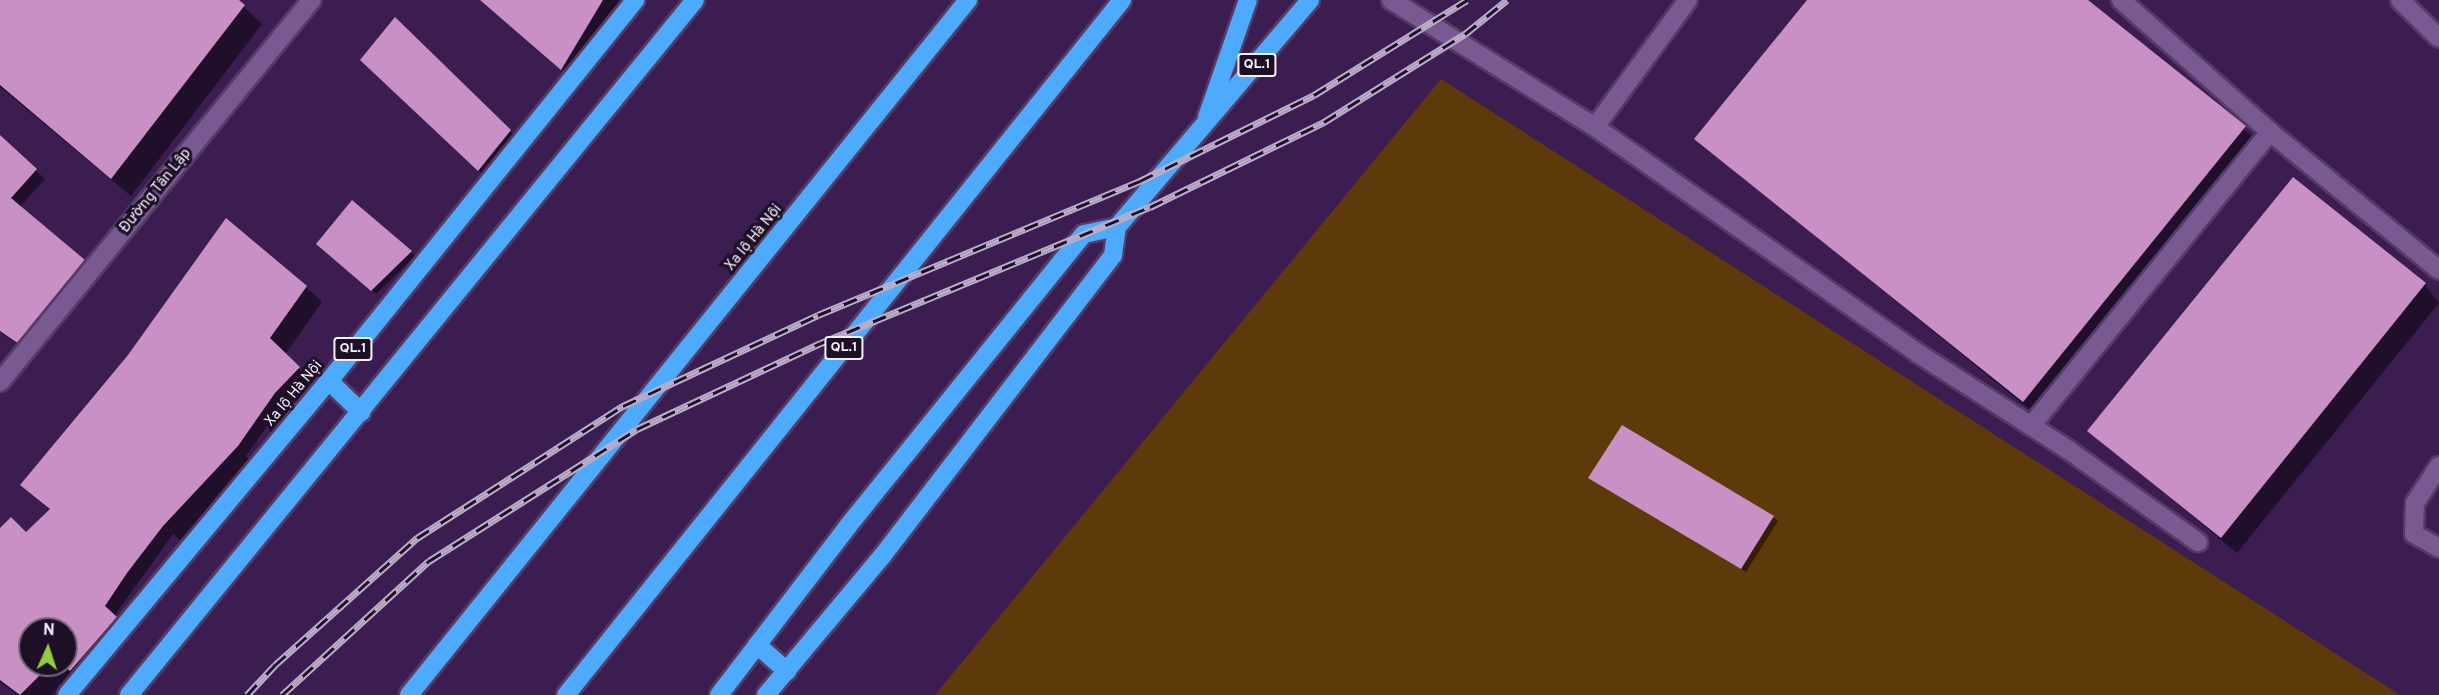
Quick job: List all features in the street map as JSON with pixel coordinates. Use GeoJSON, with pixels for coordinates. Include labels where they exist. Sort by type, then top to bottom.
{"type":"FeatureCollection","features":[{"type":"Feature","properties":{"kind":"highway","name":"Xa lộ Hà Nội"},"geometry":{"type":"LineString","coordinates":[[67,695],[329,381],[635,0]]}},
{"type":"Feature","properties":{"kind":"highway","name":"QL.1"},"geometry":{"type":"LineString","coordinates":[[129,695],[695,0]]}},
{"type":"Feature","properties":{"kind":"highway","name":"Xa lộ Hà Nội"},"geometry":{"type":"LineString","coordinates":[[409,695],[968,0]]}},
{"type":"Feature","properties":{"kind":"highway","name":"QL.1"},"geometry":{"type":"LineString","coordinates":[[566,695],[1122,0]]}},
{"type":"Feature","properties":{"kind":"highway","name":"QL.1"},"geometry":{"type":"LineString","coordinates":[[1203,130],[1248,0]]}},
{"type":"Feature","properties":{"kind":"highway","name":"QL.1"},"geometry":{"type":"LineString","coordinates":[[1117,227],[1203,130],[1310,0]]}},
{"type":"Feature","properties":{"kind":"highway"},"geometry":{"type":"LineString","coordinates":[[719,695],[848,526],[1084,234],[1117,227],[1113,255],[883,555],[766,695]]}},
{"type":"Feature","properties":{"kind":"highway"},"geometry":{"type":"LineString","coordinates":[[329,381],[361,412]]}},
{"type":"Feature","properties":{"kind":"highway"},"geometry":{"type":"LineString","coordinates":[[757,645],[787,670]]}},
{"type":"Feature","properties":{"kind":"street","name":"Đường Tân Lập"},"geometry":{"type":"LineString","coordinates":[[0,382],[312,0]]}},
{"type":"Feature","properties":{"kind":"street"},"geometry":{"type":"LineString","coordinates":[[1391,0],[1595,127],[1919,354],[2031,426],[2198,542]]}},
{"type":"Feature","properties":{"kind":"street"},"geometry":{"type":"LineString","coordinates":[[1595,127],[1688,0]]}},
{"type":"Feature","properties":{"kind":"street"},"geometry":{"type":"LineString","coordinates":[[2121,0],[2270,132],[2439,270]]}},
{"type":"Feature","properties":{"kind":"street"},"geometry":{"type":"LineString","coordinates":[[2400,0],[2439,38]]}},
{"type":"Feature","properties":{"kind":"street"},"geometry":{"type":"LineString","coordinates":[[2031,426],[2270,132]]}},
{"type":"Feature","properties":{"kind":"street"},"geometry":{"type":"LineString","coordinates":[[2439,466],[2415,503],[2415,534],[2439,548]]}},
{"type":"Feature","properties":{"kind":"shaded area"},"geometry":{"type":"Polygon","coordinates":[[[1441,79],[2400,695],[935,695],[1441,79]]]}},
{"type":"Feature","properties":{"kind":"building"},"geometry":{"type":"Polygon","coordinates":[[[0,0],[239,0],[245,5],[111,179],[0,85],[0,0]]]}},
{"type":"Feature","properties":{"kind":"building"},"geometry":{"type":"Polygon","coordinates":[[[480,0],[603,0],[561,70],[480,0]]]}},
{"type":"Feature","properties":{"kind":"building"},"geometry":{"type":"Polygon","coordinates":[[[1807,0],[2088,0],[2246,126],[2023,402],[1694,139],[1807,0]]]}},
{"type":"Feature","properties":{"kind":"building"},"geometry":{"type":"Polygon","coordinates":[[[395,17],[511,130],[478,171],[360,60],[395,17]]]}},
{"type":"Feature","properties":{"kind":"building"},"geometry":{"type":"Polygon","coordinates":[[[0,135],[37,169],[11,198],[85,260],[19,344],[0,331],[0,135]]]}},
{"type":"Feature","properties":{"kind":"building"},"geometry":{"type":"Polygon","coordinates":[[[2293,177],[2426,283],[2221,538],[2087,431],[2293,177]]]}},
{"type":"Feature","properties":{"kind":"building"},"geometry":{"type":"Polygon","coordinates":[[[352,200],[412,251],[371,291],[316,244],[352,200]]]}},
{"type":"Feature","properties":{"kind":"building"},"geometry":{"type":"Polygon","coordinates":[[[226,218],[307,286],[270,338],[300,367],[275,393],[238,446],[163,526],[127,573],[105,606],[117,617],[78,662],[78,617],[18,617],[18,677],[38,677],[20,695],[0,680],[0,528],[11,517],[26,532],[50,509],[20,485],[128,355],[226,218]]]}},
{"type":"Feature","properties":{"kind":"building"},"geometry":{"type":"Polygon","coordinates":[[[1622,425],[1774,516],[1741,569],[1588,478],[1622,425]]]}},
{"type":"Feature","properties":{"kind":"railway"},"geometry":{"type":"LineString","coordinates":[[247,695],[275,665],[417,538],[623,406],[818,315],[1140,181],[1314,95],[1467,0]]}},
{"type":"Feature","properties":{"kind":"railway"},"geometry":{"type":"LineString","coordinates":[[282,695],[429,561],[637,429],[821,343],[1150,207],[1324,122],[1465,34],[1507,0]]}}]}
